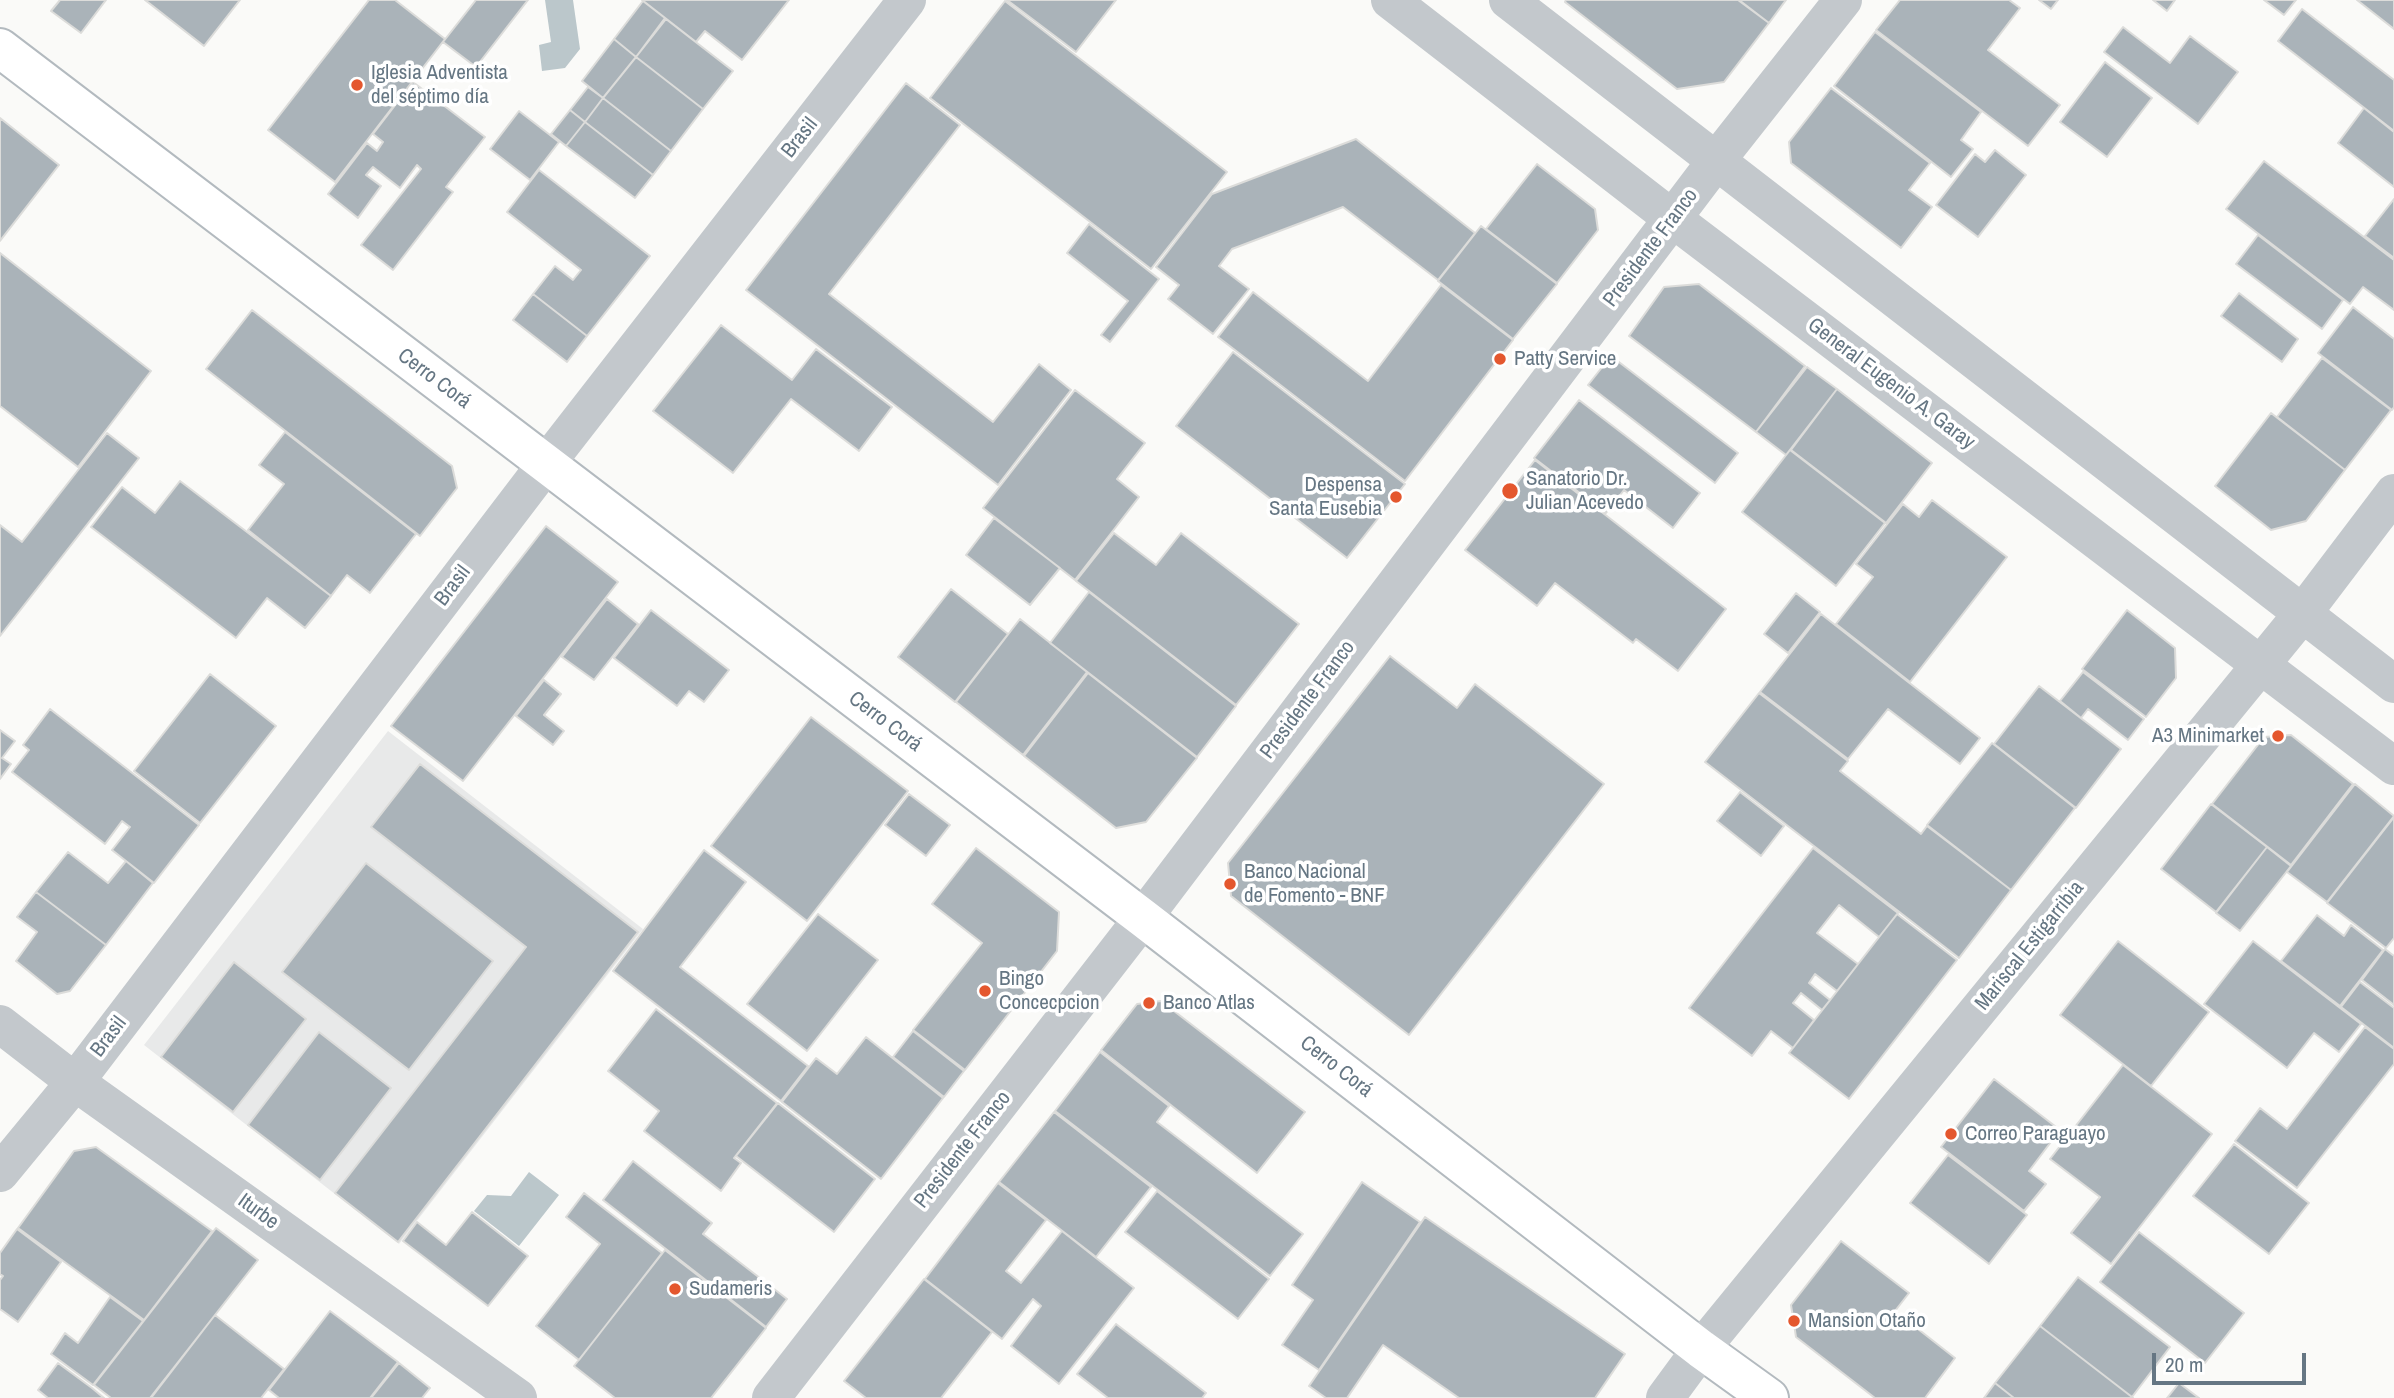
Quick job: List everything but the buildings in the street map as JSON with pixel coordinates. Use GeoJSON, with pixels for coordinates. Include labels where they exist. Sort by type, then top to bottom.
{"type":"FeatureCollection","features":[{"type":"Feature","properties":{"kind":"street","name":"Brasil"},"geometry":{"type":"LineString","coordinates":[[0,1174],[75,1082],[546,464],[907,0]]}},
{"type":"Feature","properties":{"kind":"street","name":"General Eugenio A. Garay"},"geometry":{"type":"LineString","coordinates":[[1390,0],[1673,219],[2394,765]]}},
{"type":"Feature","properties":{"kind":"street"},"geometry":{"type":"LineString","coordinates":[[1508,0],[2394,684]]}},
{"type":"Feature","properties":{"kind":"street","name":"Presidente Franco"},"geometry":{"type":"LineString","coordinates":[[771,1398],[1143,918],[1716,161],[1843,0]]}},
{"type":"Feature","properties":{"kind":"street","name":"Cerro Corá"},"geometry":{"type":"LineString","coordinates":[[0,48],[1143,918],[1701,1349],[1769,1398]]}},
{"type":"Feature","properties":{"kind":"street","name":"Mariscal Estigarribia"},"geometry":{"type":"LineString","coordinates":[[1665,1398],[1701,1349],[2303,613],[2394,493]]}},
{"type":"Feature","properties":{"kind":"street","name":"Iturbe"},"geometry":{"type":"LineString","coordinates":[[0,1024],[75,1082],[518,1398]]}},
{"type":"Feature","properties":{"kind":"shaded area"},"geometry":{"type":"Polygon","coordinates":[[[545,0],[573,0],[580,49],[565,68],[542,71],[539,45],[551,42],[545,0]]]}},
{"type":"Feature","properties":{"kind":"shaded area"},"geometry":{"type":"Polygon","coordinates":[[[388,731],[643,929],[399,1244],[144,1045],[388,731]]]}},
{"type":"Feature","properties":{"kind":"shaded area"},"geometry":{"type":"Polygon","coordinates":[[[529,1172],[559,1195],[519,1246],[474,1211],[487,1195],[511,1196],[529,1172]]]}},
{"type":"Feature","properties":{"kind":"place","name":"Iglesia Adventista del séptimo día"},"geometry":{"type":"Point","coordinates":[357,85]}},
{"type":"Feature","properties":{"kind":"place","name":"Patty Service"},"geometry":{"type":"Point","coordinates":[1500,359]}},
{"type":"Feature","properties":{"kind":"place","name":"Sanatorio Dr. Julian Acevedo"},"geometry":{"type":"Point","coordinates":[1510,491]}},
{"type":"Feature","properties":{"kind":"place","name":"Despensa Santa Eusebia"},"geometry":{"type":"Point","coordinates":[1396,497]}},
{"type":"Feature","properties":{"kind":"place","name":"A3 Minimarket"},"geometry":{"type":"Point","coordinates":[2278,736]}},
{"type":"Feature","properties":{"kind":"place","name":"Banco Nacional de Fomento - BNF"},"geometry":{"type":"Point","coordinates":[1230,884]}},
{"type":"Feature","properties":{"kind":"place","name":"Bingo Concecpcion"},"geometry":{"type":"Point","coordinates":[985,991]}},
{"type":"Feature","properties":{"kind":"place","name":"Banco Atlas"},"geometry":{"type":"Point","coordinates":[1149,1003]}},
{"type":"Feature","properties":{"kind":"place","name":"Correo Paraguayo"},"geometry":{"type":"Point","coordinates":[1951,1134]}},
{"type":"Feature","properties":{"kind":"place","name":"Sudameris"},"geometry":{"type":"Point","coordinates":[675,1289]}},
{"type":"Feature","properties":{"kind":"place","name":"Mansion Otaño"},"geometry":{"type":"Point","coordinates":[1794,1321]}}]}
